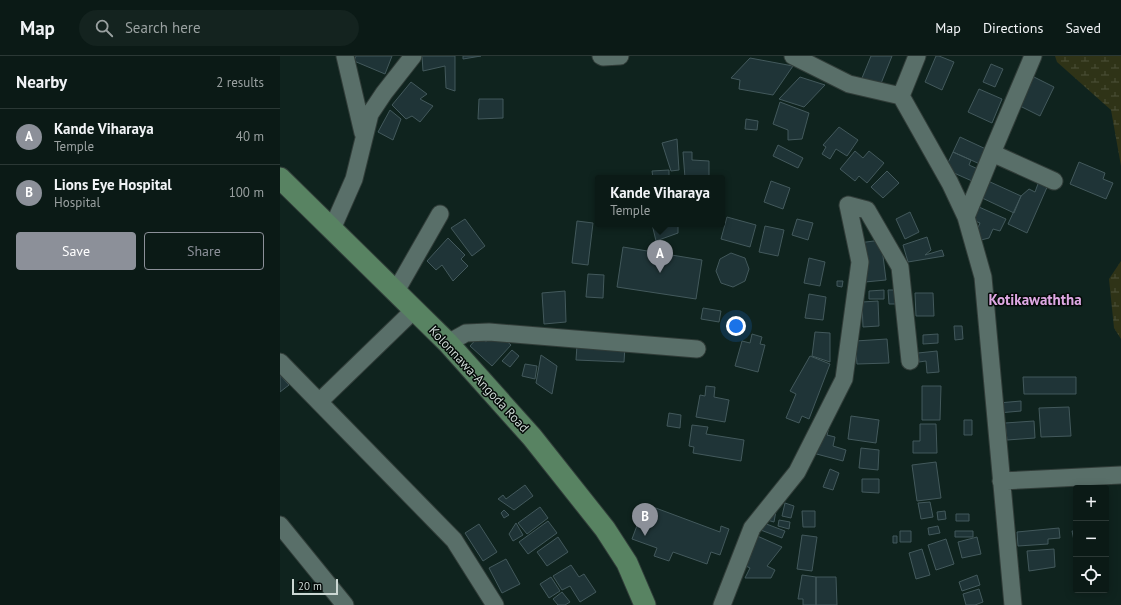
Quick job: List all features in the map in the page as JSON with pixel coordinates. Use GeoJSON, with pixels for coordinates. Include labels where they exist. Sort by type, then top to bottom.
{"type":"FeatureCollection","features":[{"type":"Feature","properties":{"kind":"main road","name":"Kolonnawa-Angoda Road"},"geometry":{"type":"LineString","coordinates":[[280,178],[448,343],[532,437],[605,529],[627,563],[645,605]]}},
{"type":"Feature","properties":{"kind":"street"},"geometry":{"type":"LineString","coordinates":[[345,56],[364,139]]}},
{"type":"Feature","properties":{"kind":"street"},"geometry":{"type":"LineString","coordinates":[[332,229],[354,179],[370,114],[412,56]]}},
{"type":"Feature","properties":{"kind":"street"},"geometry":{"type":"LineString","coordinates":[[601,56],[620,56]]}},
{"type":"Feature","properties":{"kind":"street"},"geometry":{"type":"LineString","coordinates":[[793,56],[849,84],[901,96],[950,183],[966,217],[983,277],[1013,605]]}},
{"type":"Feature","properties":{"kind":"street"},"geometry":{"type":"LineString","coordinates":[[901,96],[917,56]]}},
{"type":"Feature","properties":{"kind":"street"},"geometry":{"type":"LineString","coordinates":[[966,217],[1034,56]]}},
{"type":"Feature","properties":{"kind":"street"},"geometry":{"type":"LineString","coordinates":[[992,153],[1054,181]]}},
{"type":"Feature","properties":{"kind":"street"},"geometry":{"type":"LineString","coordinates":[[722,605],[752,528],[798,472],[844,379],[860,262],[848,205],[867,210],[900,267],[910,361]]}},
{"type":"Feature","properties":{"kind":"street"},"geometry":{"type":"LineString","coordinates":[[396,291],[440,214]]}},
{"type":"Feature","properties":{"kind":"street"},"geometry":{"type":"LineString","coordinates":[[320,402],[414,310]]}},
{"type":"Feature","properties":{"kind":"street"},"geometry":{"type":"LineString","coordinates":[[448,343],[466,333],[489,332],[697,349]]}},
{"type":"Feature","properties":{"kind":"street"},"geometry":{"type":"LineString","coordinates":[[280,362],[454,540],[496,605]]}},
{"type":"Feature","properties":{"kind":"street"},"geometry":{"type":"LineString","coordinates":[[1001,481],[1121,475]]}},
{"type":"Feature","properties":{"kind":"street"},"geometry":{"type":"LineString","coordinates":[[280,526],[345,605]]}},
{"type":"Feature","properties":{"kind":"green space"},"geometry":{"type":"Polygon","coordinates":[[[1055,56],[1121,56],[1121,166],[1111,110],[1057,62],[1055,56]]]}},
{"type":"Feature","properties":{"kind":"green space"},"geometry":{"type":"Polygon","coordinates":[[[1121,261],[1121,339],[1114,328],[1109,279],[1121,261]]]}},
{"type":"Feature","properties":{"kind":"building"},"geometry":{"type":"Polygon","coordinates":[[[356,56],[392,56],[385,74],[354,61],[356,56]]]}},
{"type":"Feature","properties":{"kind":"building"},"geometry":{"type":"Polygon","coordinates":[[[422,56],[455,56],[455,91],[446,88],[445,66],[423,71],[422,56]]]}},
{"type":"Feature","properties":{"kind":"building"},"geometry":{"type":"Polygon","coordinates":[[[463,56],[481,56],[463,59],[463,56]]]}},
{"type":"Feature","properties":{"kind":"building"},"geometry":{"type":"Polygon","coordinates":[[[871,56],[892,56],[880,86],[862,78],[871,56]]]}},
{"type":"Feature","properties":{"kind":"building"},"geometry":{"type":"Polygon","coordinates":[[[936,56],[954,62],[942,90],[925,82],[936,56]]]}},
{"type":"Feature","properties":{"kind":"building"},"geometry":{"type":"Polygon","coordinates":[[[750,58],[793,66],[773,95],[739,89],[740,80],[731,78],[750,58]]]}},
{"type":"Feature","properties":{"kind":"building"},"geometry":{"type":"Polygon","coordinates":[[[991,64],[1003,69],[995,87],[983,82],[991,64]]]}},
{"type":"Feature","properties":{"kind":"building"},"geometry":{"type":"Polygon","coordinates":[[[800,77],[825,85],[804,107],[779,99],[800,77]]]}},
{"type":"Feature","properties":{"kind":"building"},"geometry":{"type":"Polygon","coordinates":[[[1034,77],[1054,87],[1040,116],[1016,104],[1034,77]]]}},
{"type":"Feature","properties":{"kind":"building"},"geometry":{"type":"Polygon","coordinates":[[[411,82],[427,94],[420,99],[433,106],[420,122],[412,116],[406,119],[392,105],[411,82]]]}},
{"type":"Feature","properties":{"kind":"building"},"geometry":{"type":"Polygon","coordinates":[[[979,89],[1002,99],[992,123],[968,112],[979,89]]]}},
{"type":"Feature","properties":{"kind":"building"},"geometry":{"type":"Polygon","coordinates":[[[479,99],[503,99],[503,118],[478,119],[479,99]]]}},
{"type":"Feature","properties":{"kind":"building"},"geometry":{"type":"Polygon","coordinates":[[[780,102],[809,113],[802,139],[788,140],[788,130],[773,124],[780,102]]]}},
{"type":"Feature","properties":{"kind":"building"},"geometry":{"type":"Polygon","coordinates":[[[390,110],[401,119],[393,140],[378,132],[390,110]]]}},
{"type":"Feature","properties":{"kind":"building"},"geometry":{"type":"Polygon","coordinates":[[[746,119],[758,121],[757,130],[745,129],[746,119]]]}},
{"type":"Feature","properties":{"kind":"building"},"geometry":{"type":"Polygon","coordinates":[[[839,127],[858,140],[847,156],[836,149],[830,159],[822,154],[826,147],[823,145],[839,127]]]}},
{"type":"Feature","properties":{"kind":"building"},"geometry":{"type":"Polygon","coordinates":[[[960,137],[988,150],[982,165],[953,152],[960,137]]]}},
{"type":"Feature","properties":{"kind":"building"},"geometry":{"type":"Polygon","coordinates":[[[677,139],[679,170],[671,171],[662,143],[677,139]]]}},
{"type":"Feature","properties":{"kind":"building"},"geometry":{"type":"Polygon","coordinates":[[[778,145],[803,158],[798,168],[773,156],[778,145]]]}},
{"type":"Feature","properties":{"kind":"building"},"geometry":{"type":"Polygon","coordinates":[[[855,151],[863,158],[869,151],[884,163],[867,183],[859,176],[855,181],[840,169],[855,151]]]}},
{"type":"Feature","properties":{"kind":"building"},"geometry":{"type":"Polygon","coordinates":[[[683,152],[692,152],[692,160],[709,161],[709,175],[685,175],[683,152]]]}},
{"type":"Feature","properties":{"kind":"building"},"geometry":{"type":"Polygon","coordinates":[[[953,152],[971,160],[969,165],[978,169],[972,181],[945,169],[953,152]]]}},
{"type":"Feature","properties":{"kind":"building"},"geometry":{"type":"Polygon","coordinates":[[[1079,162],[1105,173],[1103,179],[1113,183],[1106,199],[1070,184],[1079,162]]]}},
{"type":"Feature","properties":{"kind":"building"},"geometry":{"type":"Polygon","coordinates":[[[669,170],[669,175],[653,175],[652,171],[669,170]]]}},
{"type":"Feature","properties":{"kind":"building"},"geometry":{"type":"Polygon","coordinates":[[[887,171],[899,183],[883,198],[871,187],[887,171]]]}},
{"type":"Feature","properties":{"kind":"building"},"geometry":{"type":"Polygon","coordinates":[[[771,181],[790,188],[783,209],[764,202],[771,181]]]}},
{"type":"Feature","properties":{"kind":"building"},"geometry":{"type":"Polygon","coordinates":[[[988,181],[1021,196],[1014,213],[980,197],[988,181]]]}},
{"type":"Feature","properties":{"kind":"building"},"geometry":{"type":"Polygon","coordinates":[[[1039,181],[1048,185],[1027,233],[1008,224],[1021,196],[1029,189],[1035,192],[1039,181]]]}},
{"type":"Feature","properties":{"kind":"building"},"geometry":{"type":"Polygon","coordinates":[[[979,207],[1006,219],[1000,231],[993,229],[989,238],[981,240],[976,232],[980,223],[973,220],[979,207]]]}},
{"type":"Feature","properties":{"kind":"building"},"geometry":{"type":"Polygon","coordinates":[[[910,212],[919,232],[905,239],[896,219],[910,212]]]}},
{"type":"Feature","properties":{"kind":"building"},"geometry":{"type":"Polygon","coordinates":[[[727,217],[756,225],[750,247],[721,239],[727,217]]]}},
{"type":"Feature","properties":{"kind":"building"},"geometry":{"type":"Polygon","coordinates":[[[465,219],[485,246],[472,256],[451,228],[465,219]]]}},
{"type":"Feature","properties":{"kind":"building"},"geometry":{"type":"Polygon","coordinates":[[[797,219],[813,223],[808,240],[792,235],[797,219]]]}},
{"type":"Feature","properties":{"kind":"building"},"geometry":{"type":"Polygon","coordinates":[[[577,221],[593,223],[588,265],[572,263],[577,221]]]}},
{"type":"Feature","properties":{"kind":"building"},"geometry":{"type":"Polygon","coordinates":[[[765,226],[784,230],[778,256],[759,252],[765,226]]]}},
{"type":"Feature","properties":{"kind":"building"},"geometry":{"type":"Polygon","coordinates":[[[653,227],[678,227],[678,233],[656,241],[653,227]]]}},
{"type":"Feature","properties":{"kind":"building"},"geometry":{"type":"Polygon","coordinates":[[[927,237],[931,250],[925,255],[942,250],[944,256],[908,262],[903,245],[927,237]]]}},
{"type":"Feature","properties":{"kind":"building"},"geometry":{"type":"Polygon","coordinates":[[[448,238],[465,255],[461,259],[468,266],[453,281],[442,265],[436,270],[427,261],[448,238]]]}},
{"type":"Feature","properties":{"kind":"building"},"geometry":{"type":"Polygon","coordinates":[[[881,240],[886,280],[865,282],[859,243],[881,240]]]}},
{"type":"Feature","properties":{"kind":"building"},"geometry":{"type":"Polygon","coordinates":[[[623,247],[702,260],[696,299],[617,287],[623,247]]]}},
{"type":"Feature","properties":{"kind":"building"},"geometry":{"type":"Polygon","coordinates":[[[731,253],[745,258],[749,269],[745,281],[733,287],[721,283],[716,271],[720,259],[731,253]]]}},
{"type":"Feature","properties":{"kind":"building"},"geometry":{"type":"Polygon","coordinates":[[[809,258],[825,262],[820,286],[804,283],[809,258]]]}},
{"type":"Feature","properties":{"kind":"building"},"geometry":{"type":"Polygon","coordinates":[[[588,274],[604,275],[603,298],[586,297],[588,274]]]}},
{"type":"Feature","properties":{"kind":"building"},"geometry":{"type":"Polygon","coordinates":[[[837,281],[843,281],[842,287],[837,286],[837,281]]]}},
{"type":"Feature","properties":{"kind":"building"},"geometry":{"type":"Polygon","coordinates":[[[884,290],[884,299],[869,299],[869,291],[884,290]]]}},
{"type":"Feature","properties":{"kind":"building"},"geometry":{"type":"Polygon","coordinates":[[[888,290],[895,290],[897,304],[889,304],[888,290]]]}},
{"type":"Feature","properties":{"kind":"building"},"geometry":{"type":"Polygon","coordinates":[[[565,291],[566,322],[544,324],[542,293],[565,291]]]}},
{"type":"Feature","properties":{"kind":"building"},"geometry":{"type":"Polygon","coordinates":[[[915,293],[933,293],[934,316],[916,316],[915,293]]]}},
{"type":"Feature","properties":{"kind":"building"},"geometry":{"type":"Polygon","coordinates":[[[809,294],[826,297],[823,320],[805,318],[809,294]]]}},
{"type":"Feature","properties":{"kind":"building"},"geometry":{"type":"Polygon","coordinates":[[[878,301],[879,326],[863,327],[862,302],[878,301]]]}},
{"type":"Feature","properties":{"kind":"building"},"geometry":{"type":"Polygon","coordinates":[[[703,308],[721,311],[719,322],[701,319],[703,308]]]}},
{"type":"Feature","properties":{"kind":"building"},"geometry":{"type":"Polygon","coordinates":[[[954,326],[962,326],[963,339],[955,340],[954,326]]]}},
{"type":"Feature","properties":{"kind":"building"},"geometry":{"type":"Polygon","coordinates":[[[815,332],[830,333],[830,362],[812,356],[815,332]]]}},
{"type":"Feature","properties":{"kind":"building"},"geometry":{"type":"Polygon","coordinates":[[[752,334],[762,337],[760,344],[765,345],[758,372],[735,366],[742,341],[750,343],[752,334]]]}},
{"type":"Feature","properties":{"kind":"building"},"geometry":{"type":"Polygon","coordinates":[[[938,334],[938,343],[923,344],[923,335],[938,334]]]}},
{"type":"Feature","properties":{"kind":"building"},"geometry":{"type":"Polygon","coordinates":[[[492,335],[503,338],[511,345],[492,366],[470,346],[479,336],[486,342],[492,335]]]}},
{"type":"Feature","properties":{"kind":"building"},"geometry":{"type":"Polygon","coordinates":[[[887,339],[889,363],[857,364],[855,341],[887,339]]]}},
{"type":"Feature","properties":{"kind":"building"},"geometry":{"type":"Polygon","coordinates":[[[577,345],[625,346],[624,362],[576,360],[577,345]]]}},
{"type":"Feature","properties":{"kind":"building"},"geometry":{"type":"Polygon","coordinates":[[[512,350],[519,356],[510,367],[502,361],[512,350]]]}},
{"type":"Feature","properties":{"kind":"building"},"geometry":{"type":"Polygon","coordinates":[[[937,351],[939,372],[927,373],[926,361],[919,362],[918,353],[937,351]]]}},
{"type":"Feature","properties":{"kind":"building"},"geometry":{"type":"Polygon","coordinates":[[[541,355],[557,366],[552,394],[536,383],[541,355]]]}},
{"type":"Feature","properties":{"kind":"building"},"geometry":{"type":"Polygon","coordinates":[[[810,356],[830,364],[809,419],[802,416],[799,423],[786,418],[796,394],[790,391],[810,356]]]}},
{"type":"Feature","properties":{"kind":"building"},"geometry":{"type":"Polygon","coordinates":[[[525,364],[537,366],[535,379],[522,376],[525,364]]]}},
{"type":"Feature","properties":{"kind":"building"},"geometry":{"type":"Polygon","coordinates":[[[280,375],[289,385],[280,392],[280,375]]]}},
{"type":"Feature","properties":{"kind":"building"},"geometry":{"type":"Polygon","coordinates":[[[1023,377],[1076,377],[1076,394],[1024,394],[1023,377]]]}},
{"type":"Feature","properties":{"kind":"building"},"geometry":{"type":"Polygon","coordinates":[[[706,386],[715,387],[714,397],[729,400],[725,422],[696,417],[700,395],[705,396],[706,386]]]}},
{"type":"Feature","properties":{"kind":"building"},"geometry":{"type":"Polygon","coordinates":[[[922,386],[941,386],[940,420],[922,420],[922,386]]]}},
{"type":"Feature","properties":{"kind":"building"},"geometry":{"type":"Polygon","coordinates":[[[1021,401],[1021,411],[998,413],[998,403],[1021,401]]]}},
{"type":"Feature","properties":{"kind":"building"},"geometry":{"type":"Polygon","coordinates":[[[1069,407],[1071,436],[1041,437],[1039,408],[1069,407]]]}},
{"type":"Feature","properties":{"kind":"building"},"geometry":{"type":"Polygon","coordinates":[[[669,413],[681,415],[680,428],[667,426],[669,413]]]}},
{"type":"Feature","properties":{"kind":"building"},"geometry":{"type":"Polygon","coordinates":[[[851,416],[879,420],[876,443],[848,439],[851,416]]]}},
{"type":"Feature","properties":{"kind":"building"},"geometry":{"type":"Polygon","coordinates":[[[964,420],[972,420],[972,435],[964,435],[964,420]]]}},
{"type":"Feature","properties":{"kind":"building"},"geometry":{"type":"Polygon","coordinates":[[[1034,421],[1035,438],[1007,440],[1005,423],[1034,421]]]}},
{"type":"Feature","properties":{"kind":"building"},"geometry":{"type":"Polygon","coordinates":[[[920,424],[936,424],[937,453],[913,453],[913,441],[920,441],[920,424]]]}},
{"type":"Feature","properties":{"kind":"building"},"geometry":{"type":"Polygon","coordinates":[[[692,425],[708,427],[706,434],[744,440],[741,461],[693,453],[694,447],[689,446],[692,425]]]}},
{"type":"Feature","properties":{"kind":"building"},"geometry":{"type":"Polygon","coordinates":[[[829,427],[827,435],[835,437],[833,446],[846,450],[843,461],[809,452],[829,427]]]}},
{"type":"Feature","properties":{"kind":"building"},"geometry":{"type":"Polygon","coordinates":[[[861,448],[879,450],[878,470],[859,468],[861,448]]]}},
{"type":"Feature","properties":{"kind":"building"},"geometry":{"type":"Polygon","coordinates":[[[936,462],[941,498],[917,501],[912,465],[936,462]]]}},
{"type":"Feature","properties":{"kind":"building"},"geometry":{"type":"Polygon","coordinates":[[[830,469],[839,473],[833,490],[823,487],[830,469]]]}},
{"type":"Feature","properties":{"kind":"building"},"geometry":{"type":"Polygon","coordinates":[[[862,479],[879,479],[879,493],[862,492],[862,479]]]}},
{"type":"Feature","properties":{"kind":"building"},"geometry":{"type":"Polygon","coordinates":[[[525,485],[533,496],[514,510],[498,499],[503,495],[506,499],[525,485]]]}},
{"type":"Feature","properties":{"kind":"building"},"geometry":{"type":"Polygon","coordinates":[[[930,502],[933,517],[921,519],[918,503],[930,502]]]}},
{"type":"Feature","properties":{"kind":"building"},"geometry":{"type":"Polygon","coordinates":[[[785,503],[794,506],[791,518],[782,516],[785,503]]]}},
{"type":"Feature","properties":{"kind":"building"},"geometry":{"type":"Polygon","coordinates":[[[645,504],[720,532],[721,526],[729,529],[720,555],[711,552],[707,564],[673,552],[669,561],[654,556],[657,548],[632,539],[645,504]]]}},
{"type":"Feature","properties":{"kind":"building"},"geometry":{"type":"Polygon","coordinates":[[[540,507],[548,518],[527,534],[518,523],[540,507]]]}},
{"type":"Feature","properties":{"kind":"building"},"geometry":{"type":"Polygon","coordinates":[[[504,510],[509,515],[504,518],[501,513],[504,510]]]}},
{"type":"Feature","properties":{"kind":"building"},"geometry":{"type":"Polygon","coordinates":[[[776,511],[774,522],[767,520],[776,511]]]}},
{"type":"Feature","properties":{"kind":"building"},"geometry":{"type":"Polygon","coordinates":[[[802,511],[815,511],[815,527],[803,527],[802,511]]]}},
{"type":"Feature","properties":{"kind":"building"},"geometry":{"type":"Polygon","coordinates":[[[945,511],[946,519],[938,520],[937,512],[945,511]]]}},
{"type":"Feature","properties":{"kind":"building"},"geometry":{"type":"Polygon","coordinates":[[[956,514],[969,514],[969,521],[956,521],[956,514]]]}},
{"type":"Feature","properties":{"kind":"building"},"geometry":{"type":"Polygon","coordinates":[[[779,520],[790,522],[789,529],[778,526],[779,520]]]}},
{"type":"Feature","properties":{"kind":"building"},"geometry":{"type":"Polygon","coordinates":[[[548,521],[557,533],[528,554],[519,542],[548,521]]]}},
{"type":"Feature","properties":{"kind":"building"},"geometry":{"type":"Polygon","coordinates":[[[761,522],[785,531],[782,538],[758,529],[761,522]]]}},
{"type":"Feature","properties":{"kind":"building"},"geometry":{"type":"Polygon","coordinates":[[[516,523],[523,535],[513,541],[509,534],[516,523]]]}},
{"type":"Feature","properties":{"kind":"building"},"geometry":{"type":"Polygon","coordinates":[[[479,524],[497,552],[483,561],[465,533],[479,524]]]}},
{"type":"Feature","properties":{"kind":"building"},"geometry":{"type":"Polygon","coordinates":[[[938,526],[940,533],[929,535],[928,528],[938,526]]]}},
{"type":"Feature","properties":{"kind":"building"},"geometry":{"type":"Polygon","coordinates":[[[1059,528],[1060,538],[1048,539],[1048,544],[1018,546],[1017,532],[1059,528]]]}},
{"type":"Feature","properties":{"kind":"building"},"geometry":{"type":"Polygon","coordinates":[[[900,531],[911,531],[911,542],[900,542],[900,531]]]}},
{"type":"Feature","properties":{"kind":"building"},"geometry":{"type":"Polygon","coordinates":[[[955,531],[973,531],[973,537],[955,537],[955,531]]]}},
{"type":"Feature","properties":{"kind":"building"},"geometry":{"type":"Polygon","coordinates":[[[755,535],[782,547],[767,566],[775,570],[771,578],[745,578],[750,568],[742,564],[755,535]]]}},
{"type":"Feature","properties":{"kind":"building"},"geometry":{"type":"Polygon","coordinates":[[[802,535],[817,537],[812,571],[797,569],[802,535]]]}},
{"type":"Feature","properties":{"kind":"building"},"geometry":{"type":"Polygon","coordinates":[[[893,536],[897,536],[897,543],[893,543],[893,536]]]}},
{"type":"Feature","properties":{"kind":"building"},"geometry":{"type":"Polygon","coordinates":[[[558,537],[568,552],[547,566],[537,552],[558,537]]]}},
{"type":"Feature","properties":{"kind":"building"},"geometry":{"type":"Polygon","coordinates":[[[977,537],[981,554],[962,558],[958,542],[977,537]]]}},
{"type":"Feature","properties":{"kind":"building"},"geometry":{"type":"Polygon","coordinates":[[[946,539],[954,564],[936,570],[928,545],[946,539]]]}},
{"type":"Feature","properties":{"kind":"building"},"geometry":{"type":"Polygon","coordinates":[[[922,549],[930,575],[916,579],[909,553],[922,549]]]}},
{"type":"Feature","properties":{"kind":"building"},"geometry":{"type":"Polygon","coordinates":[[[1054,549],[1055,567],[1029,571],[1027,551],[1054,549]]]}},
{"type":"Feature","properties":{"kind":"building"},"geometry":{"type":"Polygon","coordinates":[[[506,559],[520,584],[502,593],[489,568],[506,559]]]}},
{"type":"Feature","properties":{"kind":"building"},"geometry":{"type":"Polygon","coordinates":[[[571,565],[579,577],[584,574],[596,592],[580,602],[570,586],[562,590],[553,576],[571,565]]]}},
{"type":"Feature","properties":{"kind":"building"},"geometry":{"type":"Polygon","coordinates":[[[802,575],[816,577],[816,605],[803,605],[803,599],[798,599],[802,575]]]}},
{"type":"Feature","properties":{"kind":"building"},"geometry":{"type":"Polygon","coordinates":[[[977,575],[980,585],[962,591],[959,582],[977,575]]]}},
{"type":"Feature","properties":{"kind":"building"},"geometry":{"type":"Polygon","coordinates":[[[551,577],[560,591],[549,598],[540,584],[551,577]]]}},
{"type":"Feature","properties":{"kind":"building"},"geometry":{"type":"Polygon","coordinates":[[[816,577],[836,577],[837,605],[816,605],[816,577]]]}},
{"type":"Feature","properties":{"kind":"building"},"geometry":{"type":"Polygon","coordinates":[[[979,589],[983,602],[975,605],[966,605],[963,594],[979,589]]]}},
{"type":"Feature","properties":{"kind":"building"},"geometry":{"type":"Polygon","coordinates":[[[562,592],[570,602],[565,605],[558,605],[553,599],[562,592]]]}},
{"type":"Feature","properties":{"kind":"place","name":"Kande Viharaya"},"geometry":{"type":"Point","coordinates":[660,273]}},
{"type":"Feature","properties":{"kind":"place","name":"Lions Eye Hospital"},"geometry":{"type":"Point","coordinates":[645,536]}},
{"type":"Feature","properties":{"kind":"district","name":"Kotikawaththa"},"geometry":{"type":"Point","coordinates":[1035,299]}}]}
